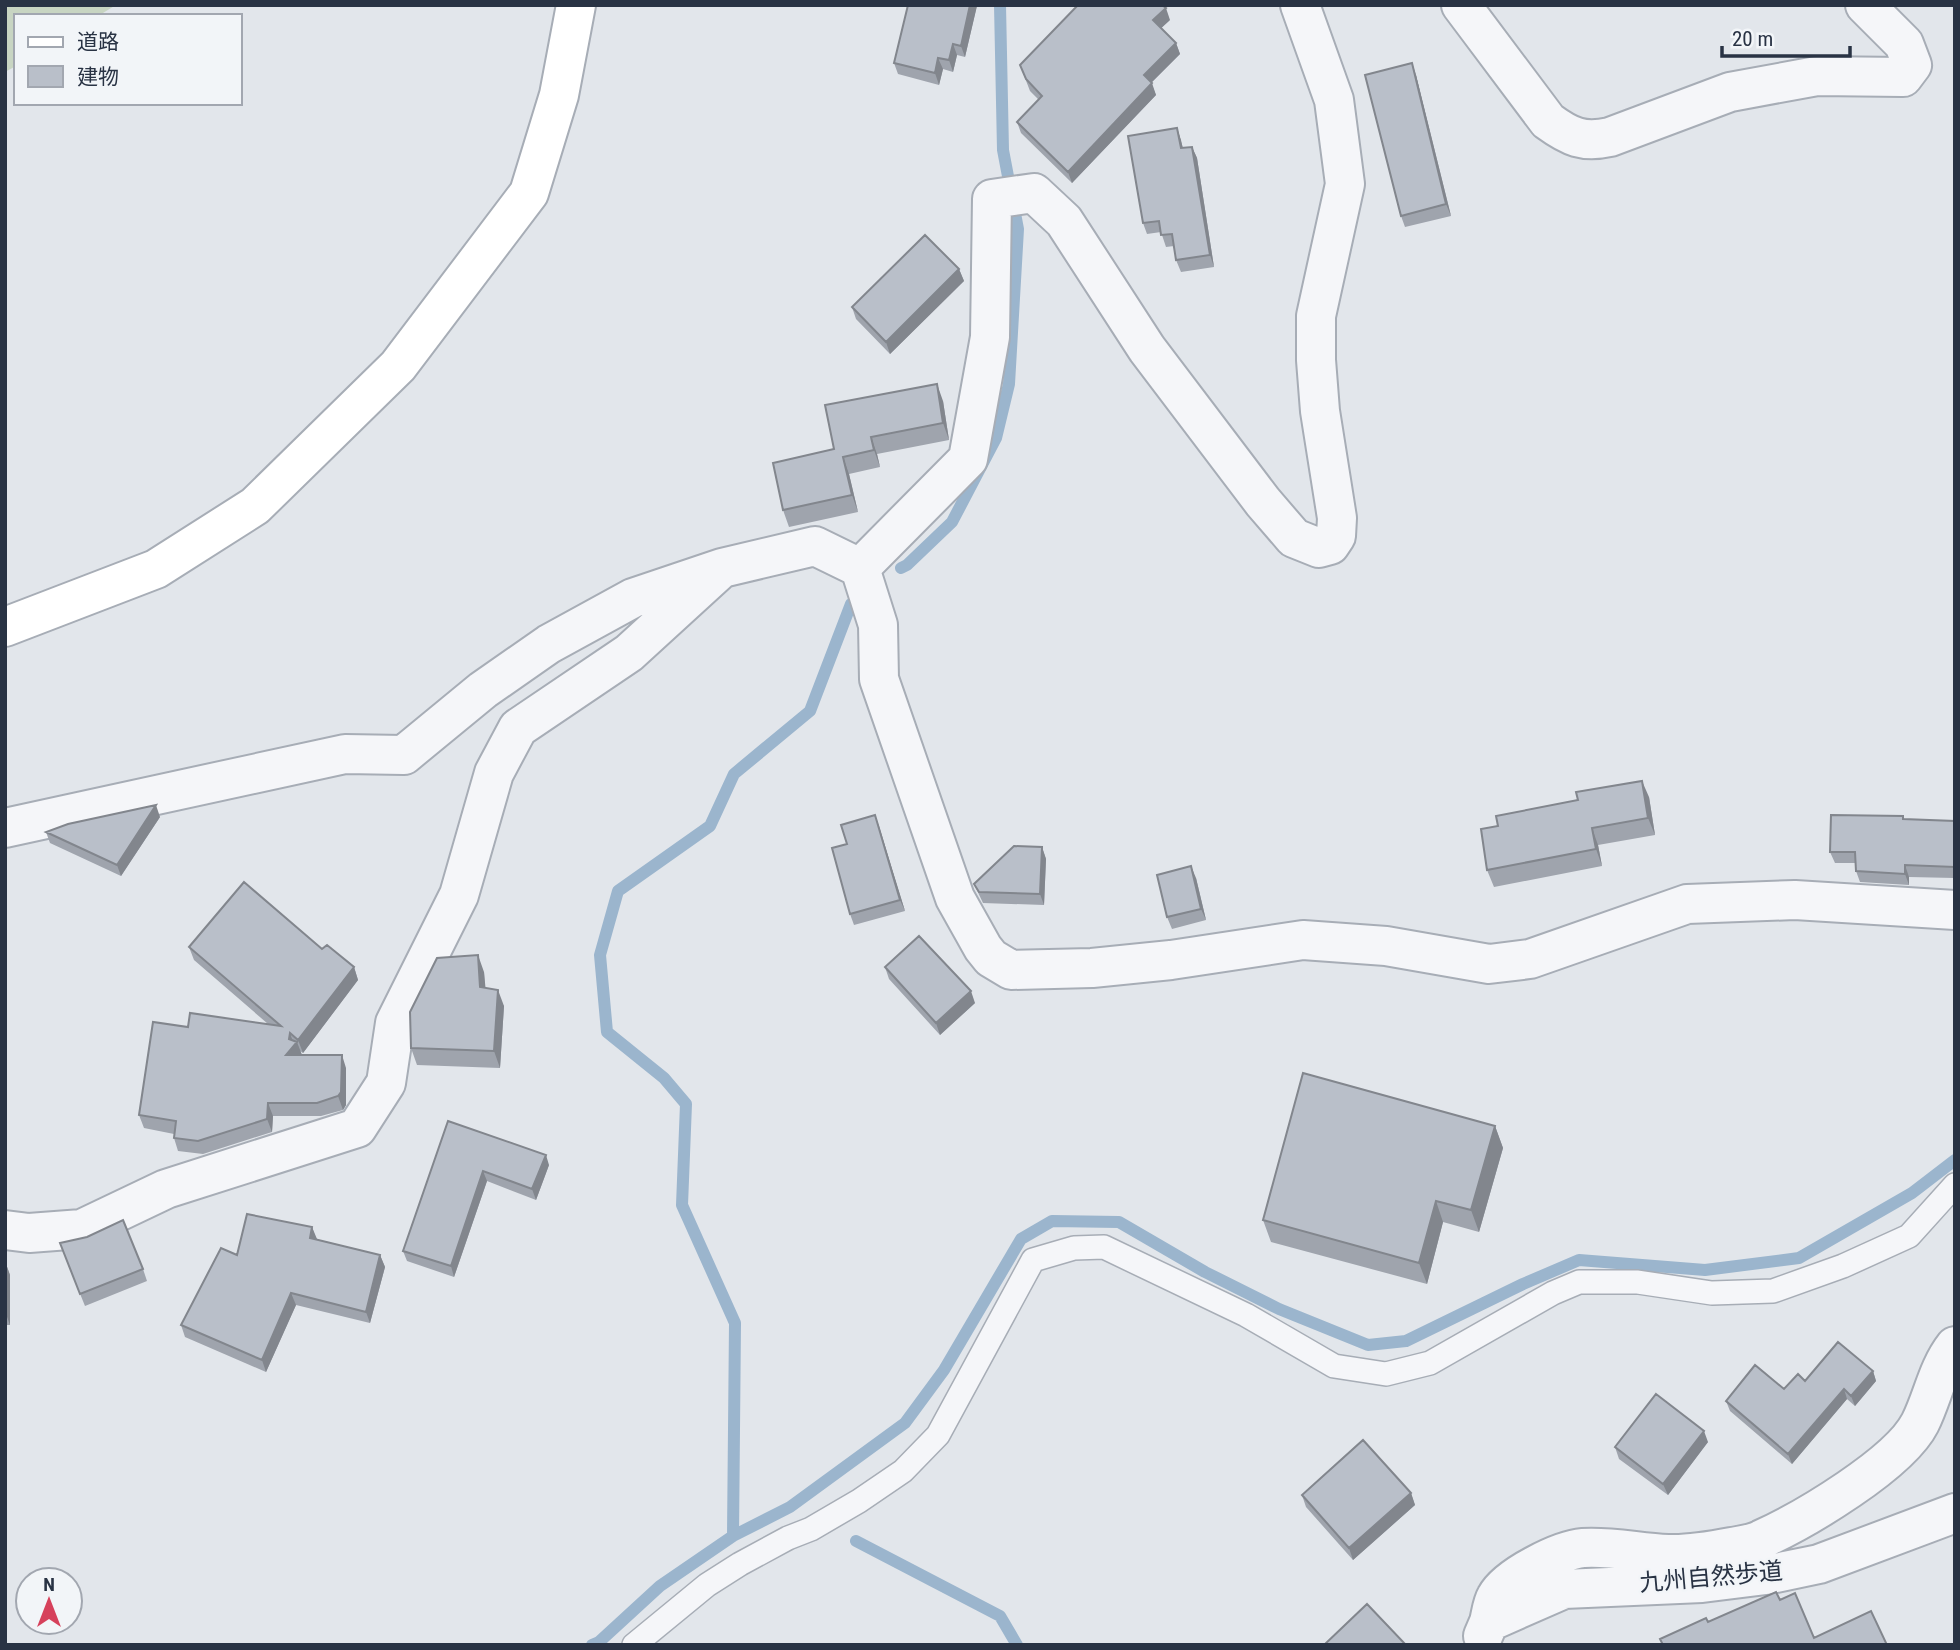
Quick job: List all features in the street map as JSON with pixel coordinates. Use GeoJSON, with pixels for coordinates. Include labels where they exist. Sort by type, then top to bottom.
{"type":"FeatureCollection","features":[{"type":"Feature","properties":{"kind":"street"},"geometry":{"type":"LineString","coordinates":[[5,627],[156,569],[255,506],[398,366],[529,193],[559,94],[576,5]]}},
{"type":"Feature","properties":{"kind":"street"},"geometry":{"type":"LineString","coordinates":[[860,568],[968,459],[990,337],[992,199],[1034,193],[1064,221],[1147,349],[1294,538],[1320,548],[1330,545],[1336,536],[1337,518],[1320,411],[1316,316],[1345,184],[1334,100],[1300,5]]}},
{"type":"Feature","properties":{"kind":"street"},"geometry":{"type":"LineString","coordinates":[[1461,5],[1548,121],[1567,135],[1591,141],[1610,137],[1730,92],[1817,76],[1903,77],[1912,65],[1904,44],[1865,5]]}},
{"type":"Feature","properties":{"kind":"street"},"geometry":{"type":"LineString","coordinates":[[5,828],[345,754],[404,755],[483,690],[549,644],[633,598],[722,568],[815,546],[860,568],[878,625],[879,679],[955,898],[983,948],[991,958],[1011,970],[1092,968],[1171,960],[1303,940],[1386,946],[1489,964],[1530,959],[1687,904],[1795,901],[1955,910]]}},
{"type":"Feature","properties":{"kind":"street"},"geometry":{"type":"LineString","coordinates":[[5,1230],[29,1233],[82,1229],[166,1189],[357,1128],[386,1083],[395,1023],[458,895],[494,773],[518,728],[629,653],[722,568]]}},
{"type":"Feature","properties":{"kind":"street"},"geometry":{"type":"LineString","coordinates":[[1919,1426],[1944,1360],[1955,1346]]}},
{"type":"Feature","properties":{"kind":"street"},"geometry":{"type":"LineString","coordinates":[[1485,1634],[1496,1596],[1508,1583],[1532,1567],[1581,1548],[1670,1554],[1716,1550],[1759,1541],[1804,1518],[1853,1486],[1892,1455],[1919,1426],[1955,1405]]}},
{"type":"Feature","properties":{"kind":"street","name":"九州自然歩道"},"geometry":{"type":"LineString","coordinates":[[1485,1634],[1564,1589],[1702,1583],[1766,1575],[1818,1564],[1955,1513]]}},
{"type":"Feature","properties":{"kind":"lane"},"geometry":{"type":"LineString","coordinates":[[634,1645],[707,1585],[788,1538],[811,1529],[903,1471],[939,1435],[1033,1260],[1074,1248],[1104,1247],[1246,1315],[1334,1366],[1386,1374],[1430,1363],[1553,1293],[1579,1282],[1638,1282],[1712,1293],[1773,1292],[1843,1266],[1909,1236],[1955,1185]]}},
{"type":"Feature","properties":{"kind":"green space"},"geometry":{"type":"Polygon","coordinates":[[[5,5],[116,5],[101,14],[14,14],[14,67],[5,72],[5,5]]]}},
{"type":"Feature","properties":{"kind":"building"},"geometry":{"type":"Polygon","coordinates":[[[908,5],[970,5],[961,46],[953,44],[949,60],[938,58],[935,73],[894,63],[908,5]]]}},
{"type":"Feature","properties":{"kind":"building"},"geometry":{"type":"Polygon","coordinates":[[[1078,5],[1162,5],[1166,8],[1153,20],[1176,43],[1144,75],[1152,83],[1068,172],[1017,122],[1042,96],[1026,79],[1020,65],[1078,5]]]}},
{"type":"Feature","properties":{"kind":"building"},"geometry":{"type":"Polygon","coordinates":[[[1412,63],[1446,204],[1401,216],[1365,75],[1412,63]]]}},
{"type":"Feature","properties":{"kind":"building"},"geometry":{"type":"Polygon","coordinates":[[[1177,128],[1181,148],[1192,147],[1210,255],[1176,260],[1172,234],[1161,235],[1159,221],[1143,223],[1128,136],[1177,128]]]}},
{"type":"Feature","properties":{"kind":"building"},"geometry":{"type":"Polygon","coordinates":[[[925,235],[959,269],[886,342],[852,307],[925,235]]]}},
{"type":"Feature","properties":{"kind":"building"},"geometry":{"type":"Polygon","coordinates":[[[937,384],[943,423],[871,437],[874,450],[843,457],[852,495],[783,510],[773,463],[834,449],[825,405],[937,384]]]}},
{"type":"Feature","properties":{"kind":"building"},"geometry":{"type":"Polygon","coordinates":[[[1642,781],[1648,818],[1592,828],[1596,849],[1487,870],[1481,829],[1498,826],[1496,816],[1578,800],[1576,792],[1642,781]]]}},
{"type":"Feature","properties":{"kind":"building"},"geometry":{"type":"Polygon","coordinates":[[[156,805],[117,865],[46,832],[68,824],[156,805]]]}},
{"type":"Feature","properties":{"kind":"building"},"geometry":{"type":"Polygon","coordinates":[[[875,815],[900,900],[850,914],[832,848],[847,844],[841,825],[875,815]]]}},
{"type":"Feature","properties":{"kind":"building"},"geometry":{"type":"Polygon","coordinates":[[[1831,815],[1903,816],[1903,819],[1955,821],[1955,867],[1905,865],[1905,874],[1856,871],[1855,852],[1830,852],[1831,815]]]}},
{"type":"Feature","properties":{"kind":"building"},"geometry":{"type":"Polygon","coordinates":[[[1014,846],[1042,847],[1040,894],[979,892],[974,884],[1014,846]]]}},
{"type":"Feature","properties":{"kind":"building"},"geometry":{"type":"Polygon","coordinates":[[[1191,866],[1201,909],[1167,917],[1157,875],[1191,866]]]}},
{"type":"Feature","properties":{"kind":"building"},"geometry":{"type":"Polygon","coordinates":[[[244,882],[322,949],[327,945],[354,967],[298,1040],[290,1033],[289,1039],[297,1042],[286,1055],[342,1055],[341,1092],[338,1096],[317,1103],[268,1103],[267,1119],[198,1141],[174,1138],[176,1121],[139,1115],[153,1022],[188,1027],[190,1013],[281,1026],[189,947],[244,882]]]}},
{"type":"Feature","properties":{"kind":"building"},"geometry":{"type":"Polygon","coordinates":[[[919,936],[971,991],[936,1023],[885,967],[919,936]]]}},
{"type":"Feature","properties":{"kind":"building"},"geometry":{"type":"Polygon","coordinates":[[[478,955],[480,987],[498,990],[494,1051],[411,1048],[410,1012],[437,958],[478,955]]]}},
{"type":"Feature","properties":{"kind":"building"},"geometry":{"type":"Polygon","coordinates":[[[1303,1073],[1495,1126],[1471,1210],[1436,1201],[1419,1263],[1263,1220],[1303,1073]]]}},
{"type":"Feature","properties":{"kind":"building"},"geometry":{"type":"Polygon","coordinates":[[[448,1121],[546,1155],[532,1189],[483,1171],[451,1266],[403,1251],[448,1121]]]}},
{"type":"Feature","properties":{"kind":"building"},"geometry":{"type":"Polygon","coordinates":[[[247,1214],[312,1227],[310,1238],[380,1255],[366,1312],[291,1293],[262,1360],[181,1325],[221,1248],[237,1255],[247,1214]]]}},
{"type":"Feature","properties":{"kind":"building"},"geometry":{"type":"Polygon","coordinates":[[[123,1220],[143,1269],[80,1294],[60,1243],[87,1237],[123,1220]]]}},
{"type":"Feature","properties":{"kind":"building"},"geometry":{"type":"Polygon","coordinates":[[[5,1265],[6,1314],[5,1314],[5,1265]]]}},
{"type":"Feature","properties":{"kind":"building"},"geometry":{"type":"Polygon","coordinates":[[[1838,1342],[1873,1371],[1851,1396],[1844,1389],[1788,1454],[1726,1401],[1755,1365],[1784,1389],[1798,1374],[1805,1381],[1838,1342]]]}},
{"type":"Feature","properties":{"kind":"building"},"geometry":{"type":"Polygon","coordinates":[[[1656,1394],[1704,1431],[1663,1484],[1615,1447],[1656,1394]]]}},
{"type":"Feature","properties":{"kind":"building"},"geometry":{"type":"Polygon","coordinates":[[[1363,1440],[1411,1493],[1349,1548],[1302,1495],[1363,1440]]]}},
{"type":"Feature","properties":{"kind":"building"},"geometry":{"type":"Polygon","coordinates":[[[1776,1592],[1780,1600],[1795,1593],[1814,1638],[1871,1611],[1887,1645],[1663,1645],[1660,1639],[1706,1618],[1708,1622],[1776,1592]]]}},
{"type":"Feature","properties":{"kind":"building"},"geometry":{"type":"Polygon","coordinates":[[[1367,1604],[1406,1645],[1324,1645],[1367,1604]]]}},
{"type":"Feature","properties":{"kind":"waterway"},"geometry":{"type":"LineString","coordinates":[[901,568],[952,522],[996,438],[1009,384],[1018,229],[1003,150],[1000,5]]}},
{"type":"Feature","properties":{"kind":"waterway"},"geometry":{"type":"LineString","coordinates":[[733,1536],[735,1323],[682,1205],[686,1104],[664,1078],[607,1032],[600,955],[618,891],[710,826],[734,774],[810,711],[851,604]]}},
{"type":"Feature","properties":{"kind":"waterway"},"geometry":{"type":"LineString","coordinates":[[592,1645],[599,1642],[660,1586],[733,1536],[790,1507],[905,1423],[944,1370],[1021,1239],[1052,1221],[1119,1222],[1205,1272],[1279,1309],[1368,1345],[1406,1341],[1579,1260],[1705,1270],[1799,1258],[1912,1193],[1955,1160]]}},
{"type":"Feature","properties":{"kind":"waterway"},"geometry":{"type":"LineString","coordinates":[[856,1541],[1000,1616],[1017,1645]]}}]}
